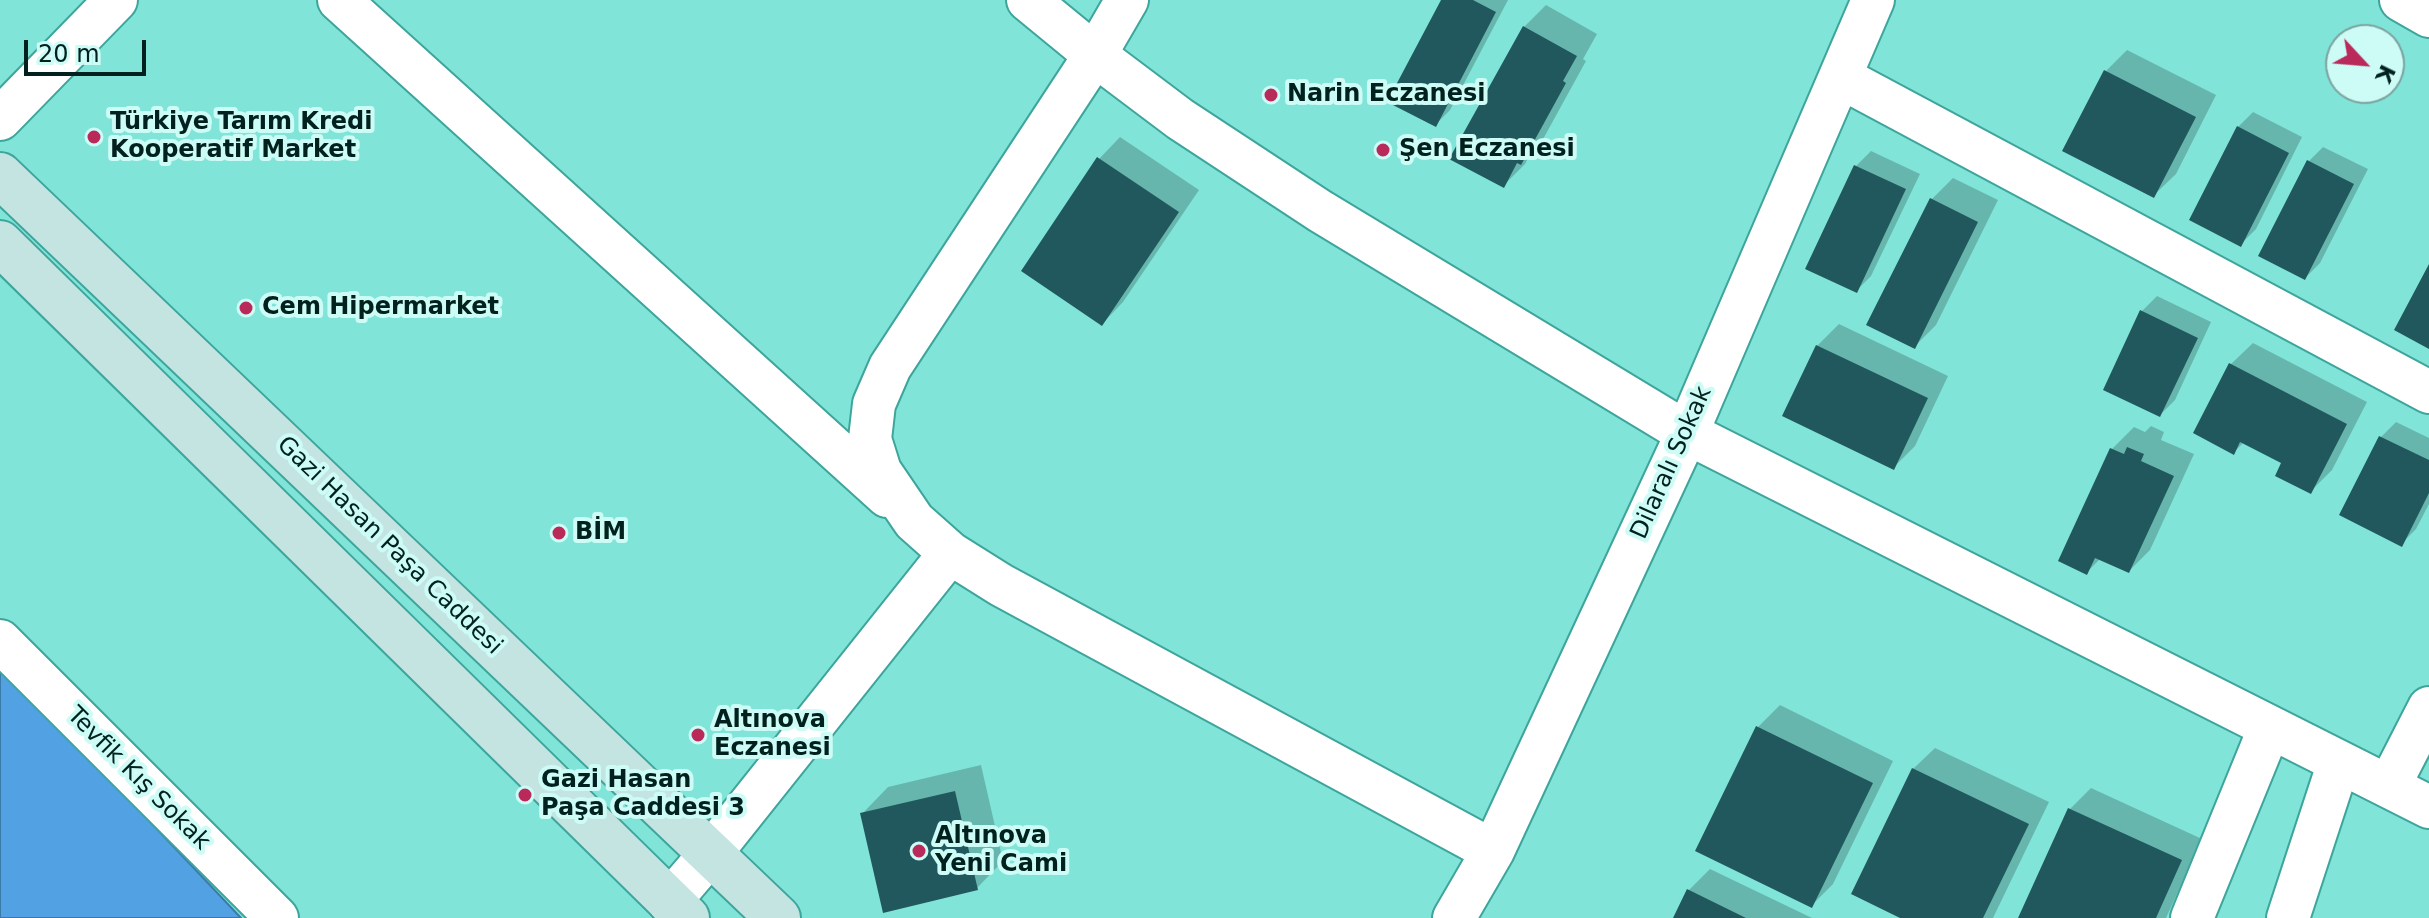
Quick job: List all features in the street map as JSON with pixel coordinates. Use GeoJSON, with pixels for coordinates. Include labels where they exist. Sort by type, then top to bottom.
{"type":"FeatureCollection","features":[{"type":"Feature","properties":{"kind":"main road","name":"Gazi Hasan Paşa Caddesi"},"geometry":{"type":"LineString","coordinates":[[0,175],[778,918]]}},
{"type":"Feature","properties":{"kind":"main road"},"geometry":{"type":"LineString","coordinates":[[0,243],[678,910]]}},
{"type":"Feature","properties":{"kind":"street"},"geometry":{"type":"LineString","coordinates":[[0,119],[116,0]]}},
{"type":"Feature","properties":{"kind":"street"},"geometry":{"type":"LineString","coordinates":[[339,0],[950,553],[1001,585],[1493,851]]}},
{"type":"Feature","properties":{"kind":"street"},"geometry":{"type":"LineString","coordinates":[[1028,0],[1180,119],[1320,211],[1687,433],[2429,807]]}},
{"type":"Feature","properties":{"kind":"street"},"geometry":{"type":"LineString","coordinates":[[914,521],[880,471],[870,439],[874,404],[890,367],[1095,55],[1127,0]]}},
{"type":"Feature","properties":{"kind":"street","name":"Dilaralı Sokak"},"geometry":{"type":"LineString","coordinates":[[1454,918],[1493,851],[1687,433],[1873,0]]}},
{"type":"Feature","properties":{"kind":"street"},"geometry":{"type":"LineString","coordinates":[[2401,0],[2429,16]]}},
{"type":"Feature","properties":{"kind":"street"},"geometry":{"type":"LineString","coordinates":[[1840,77],[2429,392]]}},
{"type":"Feature","properties":{"kind":"street"},"geometry":{"type":"LineString","coordinates":[[678,910],[711,853],[950,553]]}},
{"type":"Feature","properties":{"kind":"street","name":"Tevfik Kış Sokak"},"geometry":{"type":"LineString","coordinates":[[0,641],[277,918]]}},
{"type":"Feature","properties":{"kind":"street"},"geometry":{"type":"LineString","coordinates":[[2389,786],[2429,708]]}},
{"type":"Feature","properties":{"kind":"street"},"geometry":{"type":"LineString","coordinates":[[2192,918],[2270,727]]}},
{"type":"Feature","properties":{"kind":"street"},"geometry":{"type":"LineString","coordinates":[[2288,918],[2339,762]]}},
{"type":"Feature","properties":{"kind":"water"},"geometry":{"type":"Polygon","coordinates":[[[0,663],[241,918],[0,918],[0,663]]]}},
{"type":"Feature","properties":{"kind":"building"},"geometry":{"type":"Polygon","coordinates":[[[1441,0],[1473,0],[1496,12],[1436,127],[1387,102],[1441,0]]]}},
{"type":"Feature","properties":{"kind":"building"},"geometry":{"type":"Polygon","coordinates":[[[1523,26],[1577,56],[1563,81],[1566,83],[1521,165],[1517,163],[1504,188],[1449,159],[1523,26]]]}},
{"type":"Feature","properties":{"kind":"building"},"geometry":{"type":"Polygon","coordinates":[[[2104,70],[2196,117],[2154,198],[2062,151],[2104,70]]]}},
{"type":"Feature","properties":{"kind":"building"},"geometry":{"type":"Polygon","coordinates":[[[2237,126],[2289,153],[2241,247],[2189,220],[2237,126]]]}},
{"type":"Feature","properties":{"kind":"building"},"geometry":{"type":"Polygon","coordinates":[[[1097,157],[1179,212],[1102,326],[1021,271],[1097,157]]]}},
{"type":"Feature","properties":{"kind":"building"},"geometry":{"type":"Polygon","coordinates":[[[2307,160],[2354,184],[2305,280],[2258,256],[2307,160]]]}},
{"type":"Feature","properties":{"kind":"building"},"geometry":{"type":"Polygon","coordinates":[[[1854,165],[1906,189],[1857,293],[1805,269],[1854,165]]]}},
{"type":"Feature","properties":{"kind":"building"},"geometry":{"type":"Polygon","coordinates":[[[1930,198],[1978,222],[1915,349],[1866,325],[1930,198]]]}},
{"type":"Feature","properties":{"kind":"building"},"geometry":{"type":"Polygon","coordinates":[[[2429,264],[2429,349],[2394,330],[2429,264]]]}},
{"type":"Feature","properties":{"kind":"building"},"geometry":{"type":"Polygon","coordinates":[[[2140,310],[2198,338],[2160,417],[2103,390],[2140,310]]]}},
{"type":"Feature","properties":{"kind":"building"},"geometry":{"type":"Polygon","coordinates":[[[1816,345],[1928,398],[1894,470],[1782,416],[1816,345]]]}},
{"type":"Feature","properties":{"kind":"building"},"geometry":{"type":"Polygon","coordinates":[[[2229,363],[2347,424],[2311,494],[2275,476],[2281,463],[2240,442],[2234,455],[2193,433],[2229,363]]]}},
{"type":"Feature","properties":{"kind":"building"},"geometry":{"type":"Polygon","coordinates":[[[2379,436],[2429,460],[2429,493],[2402,547],[2339,515],[2379,436]]]}},
{"type":"Feature","properties":{"kind":"building"},"geometry":{"type":"Polygon","coordinates":[[[2127,447],[2144,454],[2141,461],[2174,476],[2129,573],[2095,558],[2087,575],[2058,561],[2110,448],[2124,454],[2127,447]]]}},
{"type":"Feature","properties":{"kind":"building"},"geometry":{"type":"Polygon","coordinates":[[[1756,726],[1873,783],[1812,908],[1695,851],[1756,726]]]}},
{"type":"Feature","properties":{"kind":"building"},"geometry":{"type":"Polygon","coordinates":[[[1912,768],[2029,824],[1983,918],[1900,918],[1851,894],[1912,768]]]}},
{"type":"Feature","properties":{"kind":"building","name":"Altınova Yeni Cami"},"geometry":{"type":"Polygon","coordinates":[[[955,791],[978,890],[883,913],[860,813],[955,791]]]}},
{"type":"Feature","properties":{"kind":"building"},"geometry":{"type":"Polygon","coordinates":[[[2068,808],[2182,860],[2156,918],[2018,918],[2068,808]]]}},
{"type":"Feature","properties":{"kind":"building"},"geometry":{"type":"Polygon","coordinates":[[[1687,889],[1746,918],[1673,918],[1687,889]]]}},
{"type":"Feature","properties":{"kind":"place","name":"Narin Eczanesi"},"geometry":{"type":"Point","coordinates":[1271,95]}},
{"type":"Feature","properties":{"kind":"place","name":"Türkiye Tarım Kredi Kooperatif Market"},"geometry":{"type":"Point","coordinates":[94,137]}},
{"type":"Feature","properties":{"kind":"place","name":"Şen Eczanesi"},"geometry":{"type":"Point","coordinates":[1383,150]}},
{"type":"Feature","properties":{"kind":"place","name":"Cem Hipermarket"},"geometry":{"type":"Point","coordinates":[246,308]}},
{"type":"Feature","properties":{"kind":"place","name":"BİM"},"geometry":{"type":"Point","coordinates":[559,533]}},
{"type":"Feature","properties":{"kind":"place","name":"Altınova Eczanesi"},"geometry":{"type":"Point","coordinates":[698,735]}},
{"type":"Feature","properties":{"kind":"place","name":"Gazi Hasan Paşa Caddesi 3"},"geometry":{"type":"Point","coordinates":[525,795]}},
{"type":"Feature","properties":{"kind":"place","name":"Altınova Yeni Cami"},"geometry":{"type":"Point","coordinates":[919,851]}}]}
